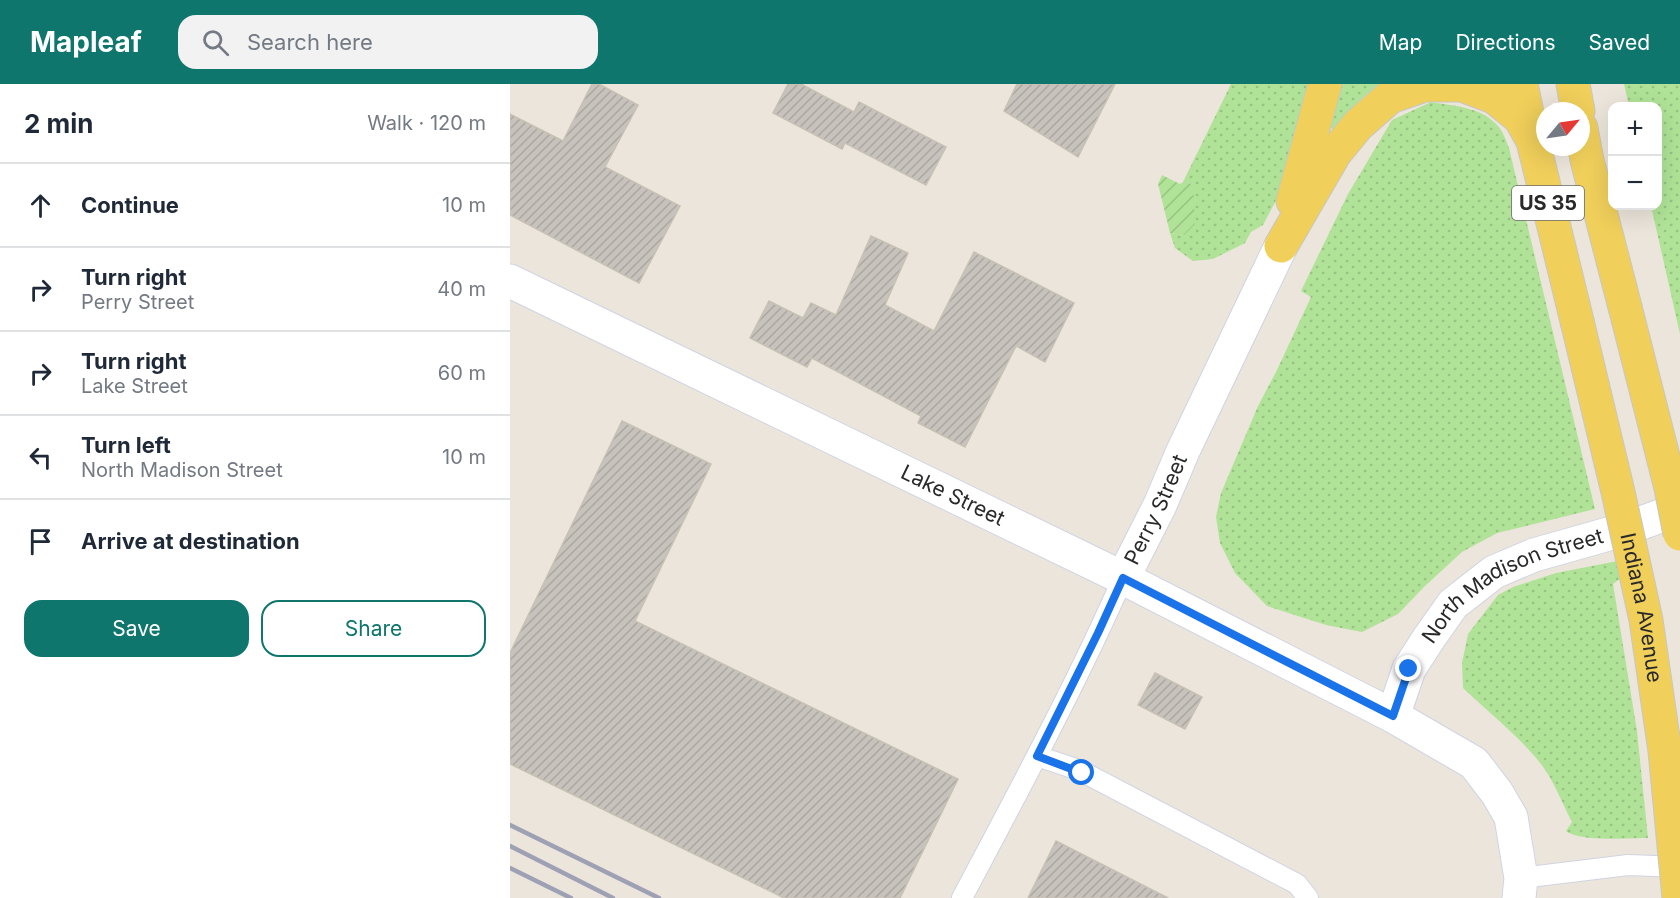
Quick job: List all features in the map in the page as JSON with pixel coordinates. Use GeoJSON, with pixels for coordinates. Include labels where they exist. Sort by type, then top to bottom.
{"type":"FeatureCollection","features":[{"type":"Feature","properties":{"kind":"main road"},"geometry":{"type":"LineString","coordinates":[[1281,246],[1325,84]]}},
{"type":"Feature","properties":{"kind":"main road","name":"US 35"},"geometry":{"type":"LineString","coordinates":[[1521,84],[1533,141]]}},
{"type":"Feature","properties":{"kind":"main road"},"geometry":{"type":"LineString","coordinates":[[1573,84],[1576,102]]}},
{"type":"Feature","properties":{"kind":"main road"},"geometry":{"type":"LineString","coordinates":[[1281,246],[1335,153],[1358,125],[1390,97],[1425,85],[1462,85],[1494,97],[1521,118],[1533,141]]}},
{"type":"Feature","properties":{"kind":"main road","name":"Indiana Avenue"},"geometry":{"type":"LineString","coordinates":[[1533,141],[1618,492],[1646,620],[1665,751],[1679,898]]}},
{"type":"Feature","properties":{"kind":"main road","name":"US 35"},"geometry":{"type":"LineString","coordinates":[[1586,156],[1671,488],[1680,534]]}},
{"type":"Feature","properties":{"kind":"street","name":"Perry Street"},"geometry":{"type":"LineString","coordinates":[[1123,578],[1160,505],[1183,451],[1281,246]]}},
{"type":"Feature","properties":{"kind":"street","name":"Lake Street"},"geometry":{"type":"LineString","coordinates":[[510,281],[1123,578],[1393,716],[1474,763],[1497,793],[1511,817],[1520,888]]}},
{"type":"Feature","properties":{"kind":"street","name":"North Madison Street"},"geometry":{"type":"LineString","coordinates":[[1393,716],[1409,669],[1429,638],[1453,604],[1494,572],[1534,555],[1619,531],[1680,509]]}},
{"type":"Feature","properties":{"kind":"lane","name":"Perry Street"},"geometry":{"type":"LineString","coordinates":[[962,898],[1037,756],[1123,578]]}},
{"type":"Feature","properties":{"kind":"lane"},"geometry":{"type":"LineString","coordinates":[[1037,756],[1079,770],[1297,884],[1308,898]]}},
{"type":"Feature","properties":{"kind":"lane"},"geometry":{"type":"LineString","coordinates":[[1520,888],[1628,865],[1680,867]]}},
{"type":"Feature","properties":{"kind":"green space"},"geometry":{"type":"Polygon","coordinates":[[[1231,84],[1310,84],[1280,193],[1263,225],[1251,232],[1245,243],[1213,259],[1193,261],[1175,248],[1170,233],[1184,235],[1193,184],[1183,182],[1231,84]]]}},
{"type":"Feature","properties":{"kind":"green space"},"geometry":{"type":"Polygon","coordinates":[[[1339,84],[1379,84],[1332,129],[1329,126],[1339,84]]]}},
{"type":"Feature","properties":{"kind":"green space"},"geometry":{"type":"Polygon","coordinates":[[[1624,84],[1680,84],[1680,334],[1652,210],[1662,210],[1662,102],[1628,102],[1624,84]]]}},
{"type":"Feature","properties":{"kind":"green space"},"geometry":{"type":"Polygon","coordinates":[[[1431,102],[1476,111],[1498,126],[1506,139],[1595,509],[1497,533],[1462,552],[1398,614],[1362,632],[1326,625],[1267,606],[1235,573],[1220,543],[1216,517],[1221,493],[1258,406],[1311,297],[1301,291],[1348,194],[1392,120],[1431,102]]]}},
{"type":"Feature","properties":{"kind":"green space"},"geometry":{"type":"Polygon","coordinates":[[[1162,175],[1180,184],[1183,182],[1193,184],[1195,224],[1184,235],[1170,233],[1158,184],[1162,175]]]}},
{"type":"Feature","properties":{"kind":"green space"},"geometry":{"type":"Polygon","coordinates":[[[1623,560],[1626,574],[1613,584],[1637,731],[1648,838],[1582,837],[1566,831],[1572,822],[1541,764],[1514,734],[1463,688],[1462,663],[1468,634],[1498,595],[1513,587],[1556,573],[1623,560]]]}},
{"type":"Feature","properties":{"kind":"building"},"geometry":{"type":"Polygon","coordinates":[[[592,84],[599,84],[638,105],[605,167],[680,206],[639,283],[510,215],[510,114],[563,141],[592,84]]]}},
{"type":"Feature","properties":{"kind":"building"},"geometry":{"type":"Polygon","coordinates":[[[788,84],[801,84],[854,112],[859,102],[946,147],[926,185],[845,143],[842,149],[773,113],[788,84]]]}},
{"type":"Feature","properties":{"kind":"building"},"geometry":{"type":"Polygon","coordinates":[[[1017,84],[1115,84],[1078,157],[1004,111],[1017,84]]]}},
{"type":"Feature","properties":{"kind":"building"},"geometry":{"type":"Polygon","coordinates":[[[871,236],[908,253],[885,305],[934,331],[974,252],[1074,303],[1045,362],[1016,346],[965,447],[918,423],[921,416],[812,358],[807,367],[750,338],[769,301],[803,318],[811,303],[836,315],[871,236]]]}},
{"type":"Feature","properties":{"kind":"building"},"geometry":{"type":"Polygon","coordinates":[[[622,421],[711,464],[635,621],[958,779],[900,898],[784,898],[510,764],[510,653],[622,421]]]}},
{"type":"Feature","properties":{"kind":"building"},"geometry":{"type":"Polygon","coordinates":[[[1155,673],[1202,697],[1185,729],[1138,705],[1155,673]]]}},
{"type":"Feature","properties":{"kind":"building"},"geometry":{"type":"Polygon","coordinates":[[[1056,841],[1168,898],[1028,898],[1056,841]]]}},
{"type":"Feature","properties":{"kind":"railway"},"geometry":{"type":"LineString","coordinates":[[510,825],[659,898]]}},
{"type":"Feature","properties":{"kind":"railway"},"geometry":{"type":"LineString","coordinates":[[510,846],[613,898]]}},
{"type":"Feature","properties":{"kind":"railway"},"geometry":{"type":"LineString","coordinates":[[510,868],[571,898]]}},
{"type":"Feature","properties":{"kind":"route"},"geometry":{"type":"LineString","coordinates":[[1082,773],[1037,756],[1123,578],[1393,716],[1409,669]]}}]}
